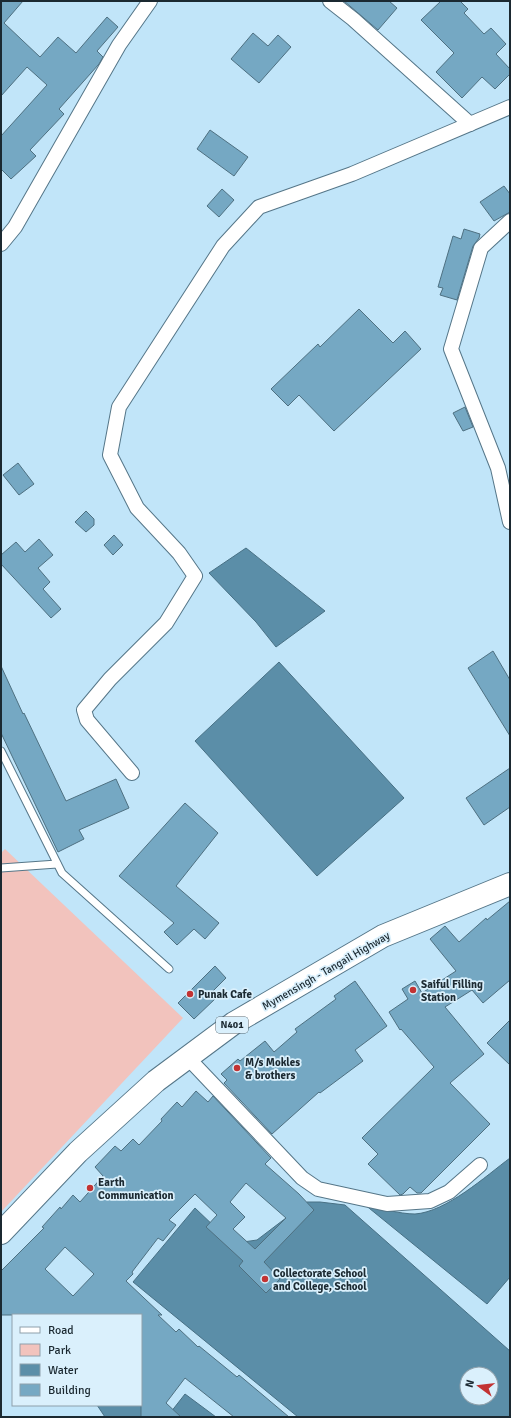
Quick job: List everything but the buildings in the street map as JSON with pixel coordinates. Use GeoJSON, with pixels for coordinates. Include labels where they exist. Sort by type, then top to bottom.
{"type":"FeatureCollection","features":[{"type":"Feature","properties":{"kind":"highway","name":"Mymensingh - Tangail Highway"},"geometry":{"type":"LineString","coordinates":[[1,1233],[78,1152],[156,1081],[234,1023],[383,936],[510,884]]}},
{"type":"Feature","properties":{"kind":"street"},"geometry":{"type":"LineString","coordinates":[[1,244],[15,227],[119,45],[150,1]]}},
{"type":"Feature","properties":{"kind":"street"},"geometry":{"type":"LineString","coordinates":[[330,1],[353,19],[470,124]]}},
{"type":"Feature","properties":{"kind":"street"},"geometry":{"type":"LineString","coordinates":[[132,773],[87,720],[84,710],[110,680],[166,623],[196,576],[179,553],[137,508],[110,455],[118,407],[223,246],[259,207],[352,174],[510,107]]}},
{"type":"Feature","properties":{"kind":"street"},"geometry":{"type":"LineString","coordinates":[[510,221],[481,248],[451,349],[498,468],[510,522]]}},
{"type":"Feature","properties":{"kind":"street"},"geometry":{"type":"LineString","coordinates":[[188,1058],[302,1178],[318,1189],[387,1204],[430,1201],[449,1192],[480,1165]]}},
{"type":"Feature","properties":{"kind":"lane"},"geometry":{"type":"LineString","coordinates":[[1,751],[62,873],[169,969]]}},
{"type":"Feature","properties":{"kind":"lane"},"geometry":{"type":"LineString","coordinates":[[1,868],[58,864]]}},
{"type":"Feature","properties":{"kind":"green space"},"geometry":{"type":"Polygon","coordinates":[[[5,849],[183,1018],[1,1212],[1,853],[5,849]]]}},
{"type":"Feature","properties":{"kind":"water"},"geometry":{"type":"Polygon","coordinates":[[[246,548],[325,611],[276,647],[256,622],[209,573],[246,548]]]}},
{"type":"Feature","properties":{"kind":"water"},"geometry":{"type":"Polygon","coordinates":[[[279,662],[404,798],[317,876],[195,741],[279,662]]]}},
{"type":"Feature","properties":{"kind":"water"},"geometry":{"type":"Polygon","coordinates":[[[510,1158],[510,1277],[487,1304],[364,1204],[403,1213],[415,1214],[427,1212],[440,1207],[465,1192],[510,1158]]]}},
{"type":"Feature","properties":{"kind":"water"},"geometry":{"type":"Polygon","coordinates":[[[307,1202],[345,1205],[510,1351],[510,1417],[298,1417],[133,1282],[195,1208],[217,1229],[243,1242],[257,1240],[307,1202]]]}},
{"type":"Feature","properties":{"kind":"water"},"geometry":{"type":"Polygon","coordinates":[[[185,1394],[216,1417],[167,1417],[185,1394]]]}},
{"type":"Feature","properties":{"kind":"water"},"geometry":{"type":"Polygon","coordinates":[[[98,1406],[142,1406],[164,1417],[105,1417],[98,1406]]]}},
{"type":"Feature","properties":{"kind":"place","name":"Saiful Filling Station"},"geometry":{"type":"Point","coordinates":[413,990]}},
{"type":"Feature","properties":{"kind":"place","name":"Punak Cafe"},"geometry":{"type":"Point","coordinates":[190,994]}},
{"type":"Feature","properties":{"kind":"place","name":"M/s Mokles & brothers"},"geometry":{"type":"Point","coordinates":[237,1068]}},
{"type":"Feature","properties":{"kind":"place","name":"Earth Communication"},"geometry":{"type":"Point","coordinates":[90,1188]}},
{"type":"Feature","properties":{"kind":"place","name":"Collectorate School and College, School"},"geometry":{"type":"Point","coordinates":[265,1279]}}]}
